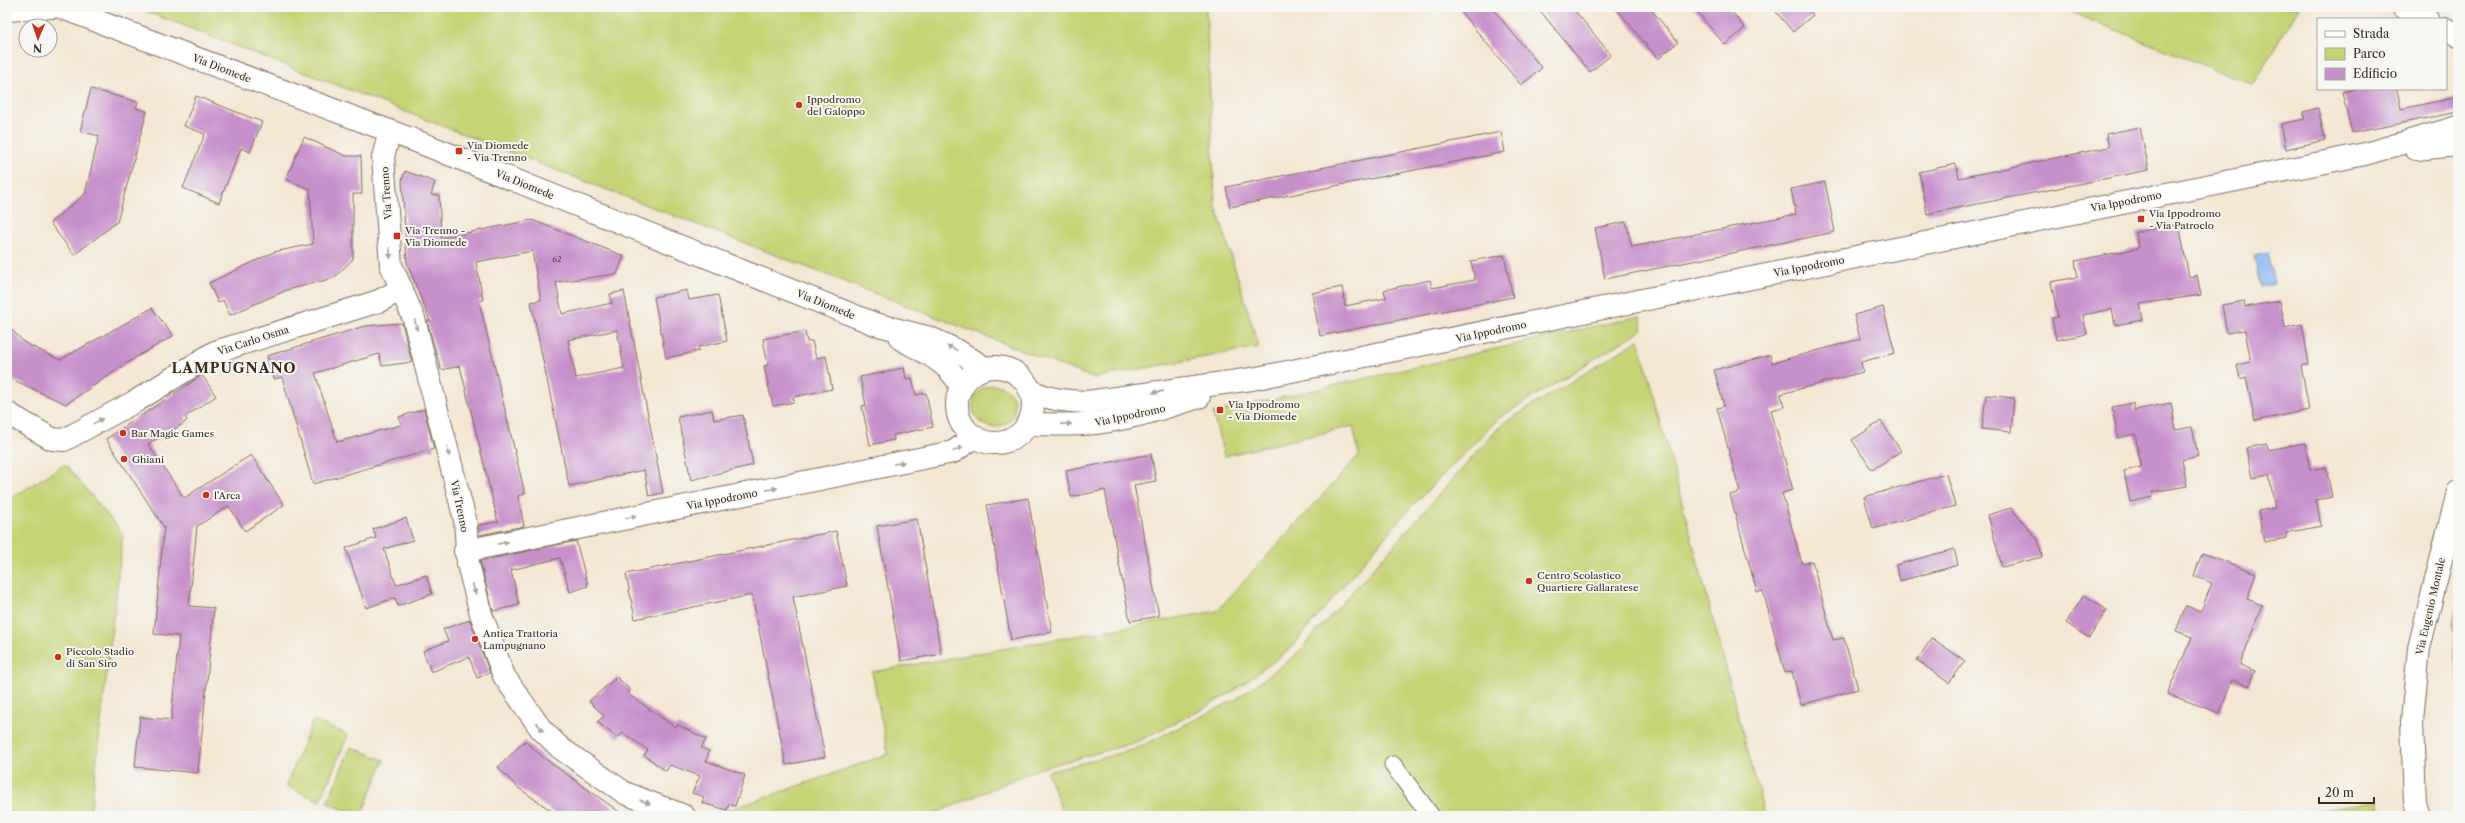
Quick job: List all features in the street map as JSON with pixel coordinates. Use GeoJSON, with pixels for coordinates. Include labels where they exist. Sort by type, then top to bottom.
{"type":"FeatureCollection","features":[{"type":"Feature","properties":{"kind":"street"},"geometry":{"type":"LineString","coordinates":[[7,10],[52,7]]}},
{"type":"Feature","properties":{"kind":"street","name":"Via Diomede"},"geometry":{"type":"LineString","coordinates":[[60,7],[390,132],[875,324],[930,338],[958,351],[985,368]]}},
{"type":"Feature","properties":{"kind":"street"},"geometry":{"type":"LineString","coordinates":[[2403,7],[2425,18]]}},
{"type":"Feature","properties":{"kind":"street"},"geometry":{"type":"LineString","coordinates":[[2447,30],[2458,35]]}},
{"type":"Feature","properties":{"kind":"street","name":"Via Ippodromo"},"geometry":{"type":"LineString","coordinates":[[1030,390],[1048,398],[1063,401],[1087,402],[1252,379],[2365,154],[2458,127]]}},
{"type":"Feature","properties":{"kind":"street","name":"Via Trenno"},"geometry":{"type":"LineString","coordinates":[[390,132],[383,157],[391,265],[414,319],[465,520],[467,536],[465,551],[481,614],[504,676],[541,729],[560,748],[625,793],[684,816]]}},
{"type":"Feature","properties":{"kind":"street","name":"Via Ippodromo"},"geometry":{"type":"LineString","coordinates":[[2365,154],[2455,148]]}},
{"type":"Feature","properties":{"kind":"street","name":"Via Carlo Osma"},"geometry":{"type":"LineString","coordinates":[[7,413],[52,439],[64,440],[136,401],[215,352],[379,301],[402,289]]}},
{"type":"Feature","properties":{"kind":"street","name":"Via Diomede"},"geometry":{"type":"LineString","coordinates":[[875,324],[946,366],[954,372],[961,387]]}},
{"type":"Feature","properties":{"kind":"street"},"geometry":{"type":"LineString","coordinates":[[998,367],[1012,371],[1022,379],[1030,390],[1033,408],[1028,424],[1015,437],[1002,442],[988,442],[975,437],[965,428],[958,415],[957,400],[961,387],[970,376],[985,368],[998,367]]}},
{"type":"Feature","properties":{"kind":"street","name":"Via Ippodromo"},"geometry":{"type":"LineString","coordinates":[[1028,424],[1084,424],[1153,412],[1252,379]]}},
{"type":"Feature","properties":{"kind":"street","name":"Via Ippodromo"},"geometry":{"type":"LineString","coordinates":[[465,551],[953,452],[975,437]]}},
{"type":"Feature","properties":{"kind":"street","name":"Via Eugenio Montale"},"geometry":{"type":"LineString","coordinates":[[2419,816],[2415,803],[2412,721],[2419,648],[2458,492]]}},
{"type":"Feature","properties":{"kind":"street"},"geometry":{"type":"LineString","coordinates":[[1393,765],[1431,816]]}},
{"type":"Feature","properties":{"kind":"green space","name":"Ippodromo del Galoppo"},"geometry":{"type":"Polygon","coordinates":[[[135,7],[1206,7],[1215,203],[1259,347],[1093,378],[135,7]]]}},
{"type":"Feature","properties":{"kind":"green space"},"geometry":{"type":"Polygon","coordinates":[[[2058,7],[2299,7],[2253,85],[2058,7]]]}},
{"type":"Feature","properties":{"kind":"green space"},"geometry":{"type":"Polygon","coordinates":[[[1640,316],[1643,329],[1499,418],[1407,511],[1289,650],[1232,692],[1201,710],[1134,743],[1038,769],[929,816],[726,816],[718,814],[888,754],[872,672],[1217,611],[1359,455],[1353,426],[1224,456],[1213,413],[1640,316]]]}},
{"type":"Feature","properties":{"kind":"green space","name":"Centro Scolastico Quartiere Gallaratese"},"geometry":{"type":"Polygon","coordinates":[[[1639,340],[1765,816],[1064,816],[1047,772],[1135,749],[1235,700],[1294,657],[1502,424],[1639,340]]]}},
{"type":"Feature","properties":{"kind":"green space"},"geometry":{"type":"Polygon","coordinates":[[[990,385],[998,385],[1009,391],[1015,402],[1015,410],[1009,421],[998,427],[990,427],[979,421],[973,410],[973,402],[979,391],[990,385]]]}},
{"type":"Feature","properties":{"kind":"green space","name":"Piccolo Stadio di San Siro"},"geometry":{"type":"Polygon","coordinates":[[[65,464],[123,534],[90,816],[16,816],[7,810],[7,501],[65,464]]]}},
{"type":"Feature","properties":{"kind":"green space"},"geometry":{"type":"Polygon","coordinates":[[[2458,606],[2458,684],[2453,624],[2458,606]]]}},
{"type":"Feature","properties":{"kind":"green space"},"geometry":{"type":"Polygon","coordinates":[[[313,720],[348,735],[320,801],[286,786],[313,720]]]}},
{"type":"Feature","properties":{"kind":"green space"},"geometry":{"type":"Polygon","coordinates":[[[351,747],[384,760],[361,816],[327,803],[351,747]]]}},
{"type":"Feature","properties":{"kind":"green space"},"geometry":{"type":"Polygon","coordinates":[[[2378,802],[2380,816],[2313,816],[2313,811],[2378,802]]]}},
{"type":"Feature","properties":{"kind":"water"},"geometry":{"type":"Polygon","coordinates":[[[2268,252],[2274,284],[2260,287],[2254,255],[2268,252]]]}},
{"type":"Feature","properties":{"kind":"building"},"geometry":{"type":"Polygon","coordinates":[[[1457,7],[1491,7],[1542,68],[1521,85],[1457,7]]]}},
{"type":"Feature","properties":{"kind":"building"},"geometry":{"type":"Polygon","coordinates":[[[1537,7],[1572,7],[1611,55],[1590,72],[1537,7]]]}},
{"type":"Feature","properties":{"kind":"building"},"geometry":{"type":"Polygon","coordinates":[[[1615,7],[1649,7],[1678,42],[1658,59],[1615,7]]]}},
{"type":"Feature","properties":{"kind":"building"},"geometry":{"type":"Polygon","coordinates":[[[1693,7],[1728,7],[1745,28],[1725,45],[1693,7]]]}},
{"type":"Feature","properties":{"kind":"building"},"geometry":{"type":"Polygon","coordinates":[[[1772,7],[1807,7],[1813,15],[1793,32],[1772,7]]]}},
{"type":"Feature","properties":{"kind":"building"},"geometry":{"type":"Polygon","coordinates":[[[91,89],[138,102],[136,108],[147,111],[117,222],[74,255],[50,223],[85,194],[99,136],[80,131],[91,89]]]}},
{"type":"Feature","properties":{"kind":"building"},"geometry":{"type":"Polygon","coordinates":[[[2351,90],[2397,90],[2401,109],[2458,97],[2458,112],[2352,133],[2342,92],[2351,90]]]}},
{"type":"Feature","properties":{"kind":"building"},"geometry":{"type":"Polygon","coordinates":[[[196,96],[262,122],[250,152],[241,148],[219,203],[183,188],[205,134],[184,126],[196,96]]]}},
{"type":"Feature","properties":{"kind":"building"},"geometry":{"type":"Polygon","coordinates":[[[2318,108],[2325,140],[2286,149],[2281,124],[2305,119],[2303,112],[2318,108]]]}},
{"type":"Feature","properties":{"kind":"building"},"geometry":{"type":"Polygon","coordinates":[[[2140,127],[2149,170],[1927,214],[1919,172],[1956,164],[1959,178],[2109,147],[2106,134],[2140,127]]]}},
{"type":"Feature","properties":{"kind":"building"},"geometry":{"type":"Polygon","coordinates":[[[1501,132],[1505,152],[1230,207],[1226,187],[1501,132]]]}},
{"type":"Feature","properties":{"kind":"building"},"geometry":{"type":"Polygon","coordinates":[[[304,137],[346,156],[361,156],[362,194],[353,194],[353,259],[334,278],[287,290],[230,315],[223,300],[218,303],[209,283],[274,252],[313,244],[310,189],[286,179],[304,137]]]}},
{"type":"Feature","properties":{"kind":"building"},"geometry":{"type":"Polygon","coordinates":[[[405,171],[435,182],[431,195],[439,195],[441,238],[532,220],[624,256],[617,274],[556,282],[562,314],[612,303],[610,294],[624,291],[663,493],[649,496],[644,470],[569,486],[531,302],[541,300],[532,251],[476,262],[483,300],[479,301],[525,494],[518,496],[524,526],[480,535],[478,525],[498,522],[460,366],[441,370],[427,321],[430,321],[407,263],[402,180],[405,171]],[[617,330],[568,340],[576,378],[624,368],[617,330]]]}},
{"type":"Feature","properties":{"kind":"building"},"geometry":{"type":"Polygon","coordinates":[[[1825,182],[1835,232],[1605,279],[1595,228],[1626,222],[1632,247],[1796,214],[1791,189],[1825,182]]]}},
{"type":"Feature","properties":{"kind":"building"},"geometry":{"type":"Polygon","coordinates":[[[2179,224],[2189,277],[2197,275],[2201,295],[2140,304],[2143,320],[2115,325],[2112,309],[2083,315],[2087,334],[2056,340],[2052,318],[2058,317],[2051,282],[2078,277],[2075,261],[2139,248],[2136,232],[2179,224]]]}},
{"type":"Feature","properties":{"kind":"building"},"geometry":{"type":"Polygon","coordinates":[[[1504,255],[1513,297],[1320,336],[1312,293],[1342,287],[1345,306],[1386,298],[1384,290],[1430,280],[1432,288],[1475,280],[1471,261],[1504,255]]]}},
{"type":"Feature","properties":{"kind":"building"},"geometry":{"type":"Polygon","coordinates":[[[687,290],[689,300],[718,295],[727,341],[698,347],[699,351],[666,358],[654,297],[687,290]]]}},
{"type":"Feature","properties":{"kind":"building"},"geometry":{"type":"Polygon","coordinates":[[[2244,301],[2245,307],[2280,301],[2285,328],[2302,324],[2309,364],[2301,366],[2309,410],[2255,421],[2246,377],[2240,379],[2237,365],[2251,362],[2245,330],[2227,333],[2222,305],[2244,301]]]}},
{"type":"Feature","properties":{"kind":"building"},"geometry":{"type":"Polygon","coordinates":[[[1883,307],[1895,353],[1861,362],[1863,372],[1781,394],[1784,407],[1771,410],[1793,490],[1782,493],[1802,564],[1812,561],[1833,640],[1844,638],[1858,689],[1801,705],[1792,671],[1785,673],[1763,591],[1757,592],[1730,495],[1740,492],[1717,408],[1724,406],[1714,370],[1770,355],[1772,363],[1860,339],[1854,315],[1883,307]]]}},
{"type":"Feature","properties":{"kind":"building"},"geometry":{"type":"Polygon","coordinates":[[[152,308],[173,336],[138,356],[66,404],[7,377],[7,325],[25,343],[60,360],[152,308]]]}},
{"type":"Feature","properties":{"kind":"building"},"geometry":{"type":"Polygon","coordinates":[[[402,323],[412,362],[382,366],[379,354],[315,373],[337,442],[401,425],[399,417],[424,409],[434,449],[313,484],[282,377],[274,379],[267,356],[365,326],[402,323]]]}},
{"type":"Feature","properties":{"kind":"building"},"geometry":{"type":"Polygon","coordinates":[[[805,331],[807,342],[812,341],[816,358],[826,356],[832,389],[793,397],[794,402],[773,406],[764,366],[768,365],[763,339],[805,331]]]}},
{"type":"Feature","properties":{"kind":"building"},"geometry":{"type":"Polygon","coordinates":[[[904,368],[906,379],[912,378],[916,395],[926,393],[933,427],[893,435],[894,440],[870,445],[862,406],[866,405],[860,377],[904,368]]]}},
{"type":"Feature","properties":{"kind":"building"},"geometry":{"type":"Polygon","coordinates":[[[202,375],[216,396],[185,417],[187,420],[183,424],[148,444],[184,498],[251,455],[284,505],[245,531],[229,506],[197,526],[189,606],[214,608],[198,773],[135,767],[140,717],[171,720],[179,636],[154,634],[164,527],[106,439],[202,375]]]}},
{"type":"Feature","properties":{"kind":"building"},"geometry":{"type":"Polygon","coordinates":[[[1986,395],[2014,398],[2011,432],[1982,429],[1986,395]]]}},
{"type":"Feature","properties":{"kind":"building"},"geometry":{"type":"Polygon","coordinates":[[[2133,403],[2134,410],[2171,403],[2176,430],[2192,427],[2198,456],[2182,460],[2187,486],[2152,492],[2153,497],[2130,502],[2124,471],[2141,467],[2135,434],[2118,438],[2112,407],[2133,403]]]}},
{"type":"Feature","properties":{"kind":"building"},"geometry":{"type":"Polygon","coordinates":[[[712,410],[714,420],[743,415],[753,465],[691,480],[678,417],[712,410]]]}},
{"type":"Feature","properties":{"kind":"building"},"geometry":{"type":"Polygon","coordinates":[[[1881,421],[1901,451],[1872,470],[1852,440],[1881,421]]]}},
{"type":"Feature","properties":{"kind":"building"},"geometry":{"type":"Polygon","coordinates":[[[2305,443],[2310,470],[2326,467],[2332,497],[2316,500],[2321,526],[2286,533],[2287,538],[2264,542],[2258,511],[2275,508],[2269,475],[2252,478],[2246,448],[2267,444],[2268,450],[2305,443]]]}},
{"type":"Feature","properties":{"kind":"building"},"geometry":{"type":"Polygon","coordinates":[[[1151,454],[1156,481],[1134,485],[1159,616],[1130,621],[1105,490],[1071,497],[1066,471],[1151,454]]]}},
{"type":"Feature","properties":{"kind":"building"},"geometry":{"type":"Polygon","coordinates":[[[1946,474],[1955,506],[1873,529],[1864,497],[1946,474]]]}},
{"type":"Feature","properties":{"kind":"building"},"geometry":{"type":"Polygon","coordinates":[[[1028,498],[1052,632],[1011,640],[987,505],[1028,498]]]}},
{"type":"Feature","properties":{"kind":"building"},"geometry":{"type":"Polygon","coordinates":[[[2011,508],[2038,540],[2042,557],[2002,567],[1988,515],[2011,508]]]}},
{"type":"Feature","properties":{"kind":"building"},"geometry":{"type":"Polygon","coordinates":[[[406,518],[413,540],[384,549],[396,585],[426,575],[432,594],[398,606],[395,598],[366,608],[346,548],[376,538],[373,529],[406,518]]]}},
{"type":"Feature","properties":{"kind":"building"},"geometry":{"type":"Polygon","coordinates":[[[917,519],[941,654],[901,661],[877,526],[917,519]]]}},
{"type":"Feature","properties":{"kind":"building"},"geometry":{"type":"Polygon","coordinates":[[[836,531],[847,586],[793,597],[825,757],[786,765],[752,595],[635,619],[626,574],[836,531]]]}},
{"type":"Feature","properties":{"kind":"building"},"geometry":{"type":"Polygon","coordinates":[[[576,541],[588,586],[570,592],[560,558],[511,570],[519,605],[493,611],[480,561],[576,541]]]}},
{"type":"Feature","properties":{"kind":"building"},"geometry":{"type":"Polygon","coordinates":[[[1954,549],[1958,565],[1900,581],[1896,565],[1954,549]]]}},
{"type":"Feature","properties":{"kind":"building"},"geometry":{"type":"Polygon","coordinates":[[[2202,553],[2256,573],[2247,599],[2262,605],[2240,665],[2255,671],[2249,686],[2232,680],[2220,713],[2167,694],[2192,637],[2176,631],[2186,606],[2201,611],[2212,583],[2194,576],[2202,553]]]}},
{"type":"Feature","properties":{"kind":"building"},"geometry":{"type":"Polygon","coordinates":[[[2084,595],[2107,610],[2089,638],[2066,623],[2084,595]]]}},
{"type":"Feature","properties":{"kind":"building"},"geometry":{"type":"Polygon","coordinates":[[[470,620],[490,673],[477,678],[469,657],[431,672],[423,651],[448,641],[443,629],[470,620]]]}},
{"type":"Feature","properties":{"kind":"building"},"geometry":{"type":"Polygon","coordinates":[[[1932,638],[1965,661],[1949,683],[1917,660],[1932,638]]]}},
{"type":"Feature","properties":{"kind":"building"},"geometry":{"type":"Polygon","coordinates":[[[617,677],[630,690],[628,694],[675,727],[678,725],[706,739],[701,748],[709,751],[706,761],[745,775],[735,806],[729,804],[727,810],[702,803],[704,797],[692,793],[700,776],[670,765],[666,771],[644,755],[648,750],[623,733],[618,738],[597,722],[604,716],[589,701],[617,677]]]}},
{"type":"Feature","properties":{"kind":"building"},"geometry":{"type":"Polygon","coordinates":[[[525,741],[544,758],[625,816],[559,816],[517,787],[498,767],[525,741]]]}},
{"type":"Feature","properties":{"kind":"place","name":"Ippodromo del Galoppo"},"geometry":{"type":"Point","coordinates":[799,105]}},
{"type":"Feature","properties":{"kind":"place","name":"Via Diomede - Via Trenno"},"geometry":{"type":"Point","coordinates":[459,151]}},
{"type":"Feature","properties":{"kind":"place","name":"Via Ippodromo - Via Patroclo"},"geometry":{"type":"Point","coordinates":[2141,219]}},
{"type":"Feature","properties":{"kind":"place","name":"Via Trenno - Via Diomede"},"geometry":{"type":"Point","coordinates":[397,236]}},
{"type":"Feature","properties":{"kind":"place","name":"Via Ippodromo - Via Diomede"},"geometry":{"type":"Point","coordinates":[1220,410]}},
{"type":"Feature","properties":{"kind":"place","name":"Bar Magic Games"},"geometry":{"type":"Point","coordinates":[123,433]}},
{"type":"Feature","properties":{"kind":"place","name":"Ghiani"},"geometry":{"type":"Point","coordinates":[124,459]}},
{"type":"Feature","properties":{"kind":"place","name":"l'Arca"},"geometry":{"type":"Point","coordinates":[206,495]}},
{"type":"Feature","properties":{"kind":"place","name":"Centro Scolastico Quartiere Gallaratese"},"geometry":{"type":"Point","coordinates":[1529,581]}},
{"type":"Feature","properties":{"kind":"place","name":"Antica Trattoria Lampugnano"},"geometry":{"type":"Point","coordinates":[475,639]}},
{"type":"Feature","properties":{"kind":"place","name":"Piccolo Stadio di San Siro"},"geometry":{"type":"Point","coordinates":[58,657]}},
{"type":"Feature","properties":{"kind":"district","name":"LAMPUGNANO"},"geometry":{"type":"Point","coordinates":[234,368]}}]}
